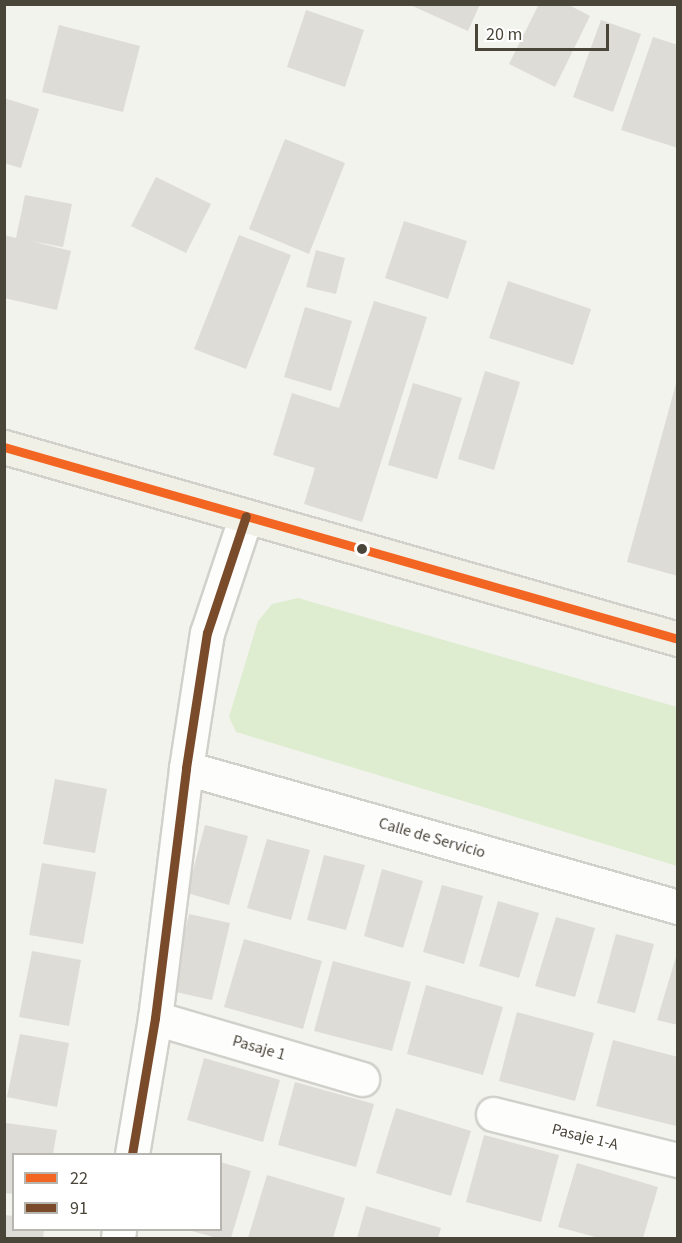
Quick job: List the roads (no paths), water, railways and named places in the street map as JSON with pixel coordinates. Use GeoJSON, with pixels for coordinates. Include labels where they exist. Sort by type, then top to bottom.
{"type":"FeatureCollection","features":[{"type":"Feature","properties":{"kind":"main road"},"geometry":{"type":"LineString","coordinates":[[4,447],[678,639]]}},
{"type":"Feature","properties":{"kind":"street"},"geometry":{"type":"LineString","coordinates":[[132,1153],[155,1018],[186,768],[207,633],[246,516]]}},
{"type":"Feature","properties":{"kind":"street","name":"Calle de Servicio"},"geometry":{"type":"LineString","coordinates":[[186,768],[678,907]]}},
{"type":"Feature","properties":{"kind":"street","name":"Pasaje 1"},"geometry":{"type":"LineString","coordinates":[[155,1018],[362,1078]]}},
{"type":"Feature","properties":{"kind":"street","name":"Pasaje 1-A"},"geometry":{"type":"LineString","coordinates":[[493,1114],[678,1160]]}}]}
